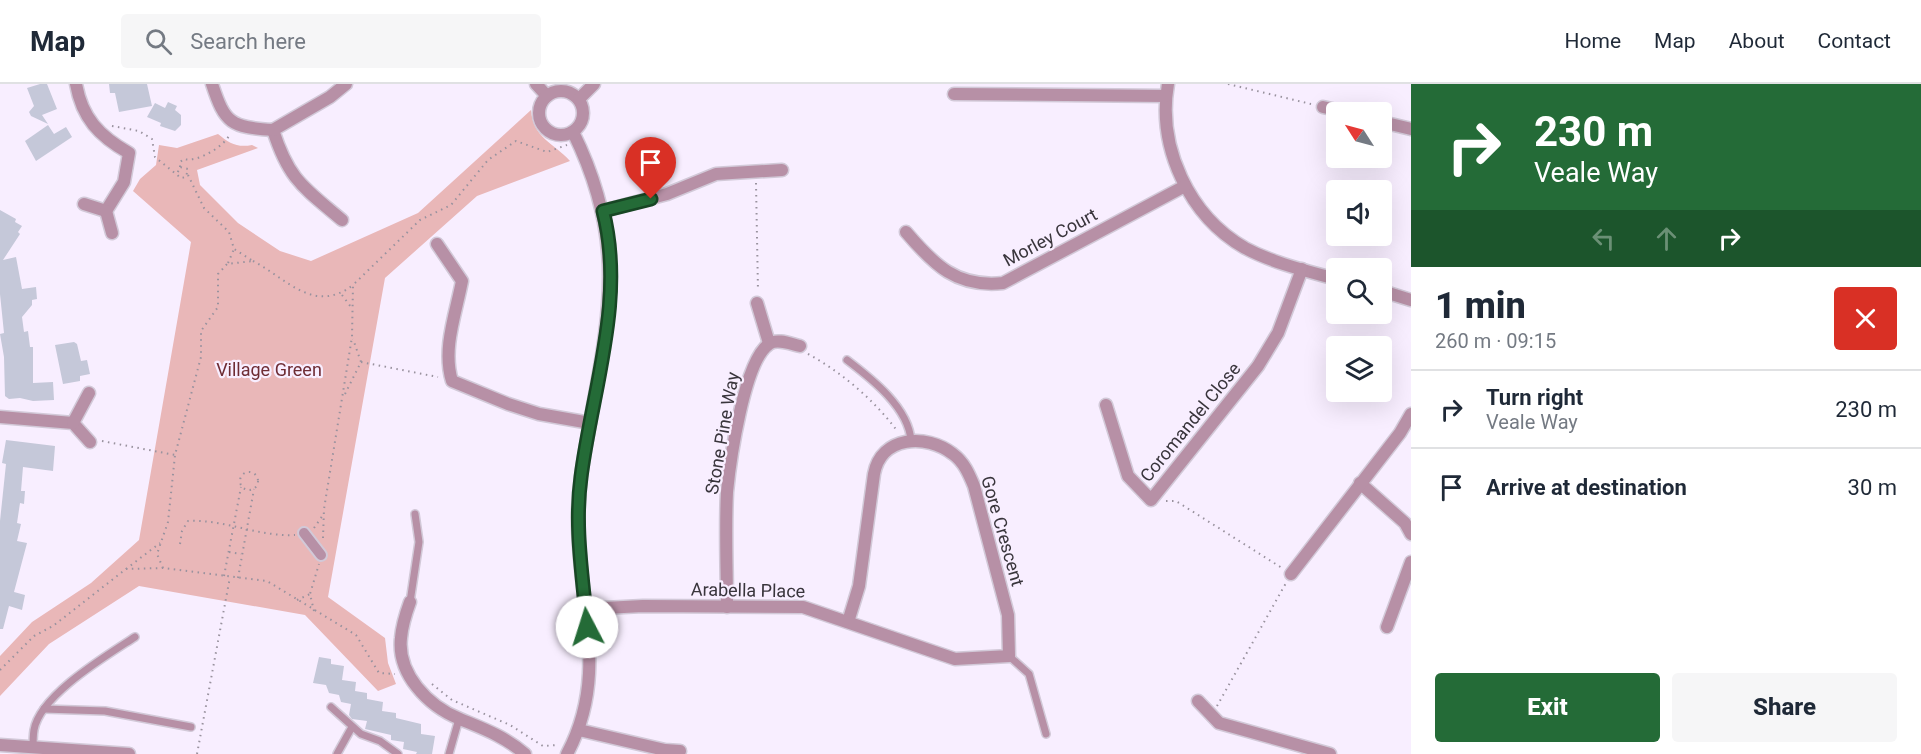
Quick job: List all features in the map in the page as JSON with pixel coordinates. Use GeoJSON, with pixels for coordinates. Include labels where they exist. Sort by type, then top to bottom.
{"type":"FeatureCollection","features":[{"type":"Feature","properties":{"kind":"street"},"geometry":{"type":"LineString","coordinates":[[76,84],[90,123],[100,134],[129,153],[124,182],[106,211],[112,233]]}},
{"type":"Feature","properties":{"kind":"street"},"geometry":{"type":"LineString","coordinates":[[212,84],[222,112],[232,123],[249,129],[273,130],[330,97],[346,84]]}},
{"type":"Feature","properties":{"kind":"street"},"geometry":{"type":"LineString","coordinates":[[536,84],[547,96]]}},
{"type":"Feature","properties":{"kind":"street"},"geometry":{"type":"LineString","coordinates":[[579,99],[594,84]]}},
{"type":"Feature","properties":{"kind":"street"},"geometry":{"type":"LineString","coordinates":[[565,90],[579,99],[584,116],[575,136],[556,135],[543,125],[539,111],[547,96],[555,91],[565,90]]}},
{"type":"Feature","properties":{"kind":"street"},"geometry":{"type":"LineString","coordinates":[[954,94],[1167,90],[1169,141],[1185,186],[1217,228],[1246,248],[1326,276]]}},
{"type":"Feature","properties":{"kind":"street"},"geometry":{"type":"LineString","coordinates":[[1392,124],[1411,129]]}},
{"type":"Feature","properties":{"kind":"street"},"geometry":{"type":"LineString","coordinates":[[273,130],[287,169],[298,182],[342,220]]}},
{"type":"Feature","properties":{"kind":"street"},"geometry":{"type":"LineString","coordinates":[[567,754],[586,710],[590,679],[578,514],[611,292],[609,244],[603,211],[589,166],[575,136]]}},
{"type":"Feature","properties":{"kind":"street"},"geometry":{"type":"LineString","coordinates":[[603,211],[667,194],[716,174],[782,170]]}},
{"type":"Feature","properties":{"kind":"street","name":"Morley Court"},"geometry":{"type":"LineString","coordinates":[[906,232],[926,256],[956,278],[981,285],[1003,283],[1185,186]]}},
{"type":"Feature","properties":{"kind":"street"},"geometry":{"type":"LineString","coordinates":[[84,204],[106,211]]}},
{"type":"Feature","properties":{"kind":"street"},"geometry":{"type":"LineString","coordinates":[[437,244],[462,281],[448,351],[448,368],[452,381],[528,411],[590,423]]}},
{"type":"Feature","properties":{"kind":"street","name":"Coromandel Close"},"geometry":{"type":"LineString","coordinates":[[1106,405],[1128,476],[1151,500],[1258,366],[1278,333],[1302,269]]}},
{"type":"Feature","properties":{"kind":"street"},"geometry":{"type":"LineString","coordinates":[[1392,294],[1411,300]]}},
{"type":"Feature","properties":{"kind":"street"},"geometry":{"type":"LineString","coordinates":[[757,303],[769,344],[776,341],[800,346]]}},
{"type":"Feature","properties":{"kind":"street","name":"Stone Pine Way"},"geometry":{"type":"LineString","coordinates":[[728,607],[729,476],[746,385],[755,362],[769,344]]}},
{"type":"Feature","properties":{"kind":"street"},"geometry":{"type":"LineString","coordinates":[[73,423],[88,393]]}},
{"type":"Feature","properties":{"kind":"street"},"geometry":{"type":"LineString","coordinates":[[1291,574],[1400,433],[1411,414]]}},
{"type":"Feature","properties":{"kind":"street"},"geometry":{"type":"LineString","coordinates":[[0,417],[73,423],[90,442]]}},
{"type":"Feature","properties":{"kind":"street"},"geometry":{"type":"LineString","coordinates":[[848,622],[859,586],[875,467],[889,448],[908,441]]}},
{"type":"Feature","properties":{"kind":"street","name":"Gore Crescent"},"geometry":{"type":"LineString","coordinates":[[908,441],[946,450],[960,460],[970,476],[1008,615],[1009,656]]}},
{"type":"Feature","properties":{"kind":"street"},"geometry":{"type":"LineString","coordinates":[[1360,483],[1405,523],[1411,534]]}},
{"type":"Feature","properties":{"kind":"street"},"geometry":{"type":"LineString","coordinates":[[304,533],[321,555]]}},
{"type":"Feature","properties":{"kind":"street"},"geometry":{"type":"LineString","coordinates":[[1387,627],[1411,562]]}},
{"type":"Feature","properties":{"kind":"street"},"geometry":{"type":"LineString","coordinates":[[410,602],[400,638],[406,670],[423,695],[459,719],[499,734],[525,754]]}},
{"type":"Feature","properties":{"kind":"street","name":"Arabella Place"},"geometry":{"type":"LineString","coordinates":[[585,609],[643,606],[803,607],[955,658],[1009,656]]}},
{"type":"Feature","properties":{"kind":"street"},"geometry":{"type":"LineString","coordinates":[[1198,701],[1219,723],[1330,754]]}},
{"type":"Feature","properties":{"kind":"street"},"geometry":{"type":"LineString","coordinates":[[579,730],[664,752],[681,751]]}},
{"type":"Feature","properties":{"kind":"street"},"geometry":{"type":"LineString","coordinates":[[0,746],[37,751],[96,750],[129,754]]}},
{"type":"Feature","properties":{"kind":"lane"},"geometry":{"type":"LineString","coordinates":[[847,360],[873,379],[908,422],[908,441]]}},
{"type":"Feature","properties":{"kind":"lane"},"geometry":{"type":"LineString","coordinates":[[410,602],[419,542],[415,514]]}},
{"type":"Feature","properties":{"kind":"lane"},"geometry":{"type":"LineString","coordinates":[[37,751],[34,729],[44,709],[80,673],[135,637]]}},
{"type":"Feature","properties":{"kind":"lane"},"geometry":{"type":"LineString","coordinates":[[1009,656],[1029,674],[1046,734]]}},
{"type":"Feature","properties":{"kind":"lane"},"geometry":{"type":"LineString","coordinates":[[331,707],[352,727],[398,754]]}},
{"type":"Feature","properties":{"kind":"lane"},"geometry":{"type":"LineString","coordinates":[[44,709],[105,711],[191,727]]}},
{"type":"Feature","properties":{"kind":"lane"},"geometry":{"type":"LineString","coordinates":[[449,754],[459,719]]}},
{"type":"Feature","properties":{"kind":"lane"},"geometry":{"type":"LineString","coordinates":[[338,754],[352,727]]}},
{"type":"Feature","properties":{"kind":"path"},"geometry":{"type":"LineString","coordinates":[[1228,84],[1323,107]]}},
{"type":"Feature","properties":{"kind":"path"},"geometry":{"type":"LineString","coordinates":[[105,123],[145,134],[155,147],[155,157],[184,178],[188,175]]}},
{"type":"Feature","properties":{"kind":"path"},"geometry":{"type":"LineString","coordinates":[[177,174],[180,162],[184,159],[189,161],[219,147],[230,137],[232,123]]}},
{"type":"Feature","properties":{"kind":"path"},"geometry":{"type":"LineString","coordinates":[[234,249],[269,269],[302,294],[341,295],[420,220],[451,205],[488,160],[516,141],[547,152],[575,136]]}},
{"type":"Feature","properties":{"kind":"path"},"geometry":{"type":"LineString","coordinates":[[163,568],[157,554],[168,522],[175,455],[201,357],[201,331],[218,307],[218,274],[227,264],[234,249],[230,232],[204,207],[188,175],[187,168],[180,167]]}},
{"type":"Feature","properties":{"kind":"path"},"geometry":{"type":"LineString","coordinates":[[756,171],[757,303]]}},
{"type":"Feature","properties":{"kind":"path"},"geometry":{"type":"LineString","coordinates":[[227,264],[253,261]]}},
{"type":"Feature","properties":{"kind":"path"},"geometry":{"type":"LineString","coordinates":[[314,610],[310,594],[321,555],[324,513],[352,337],[353,285]]}},
{"type":"Feature","properties":{"kind":"path"},"geometry":{"type":"LineString","coordinates":[[341,295],[351,307]]}},
{"type":"Feature","properties":{"kind":"path"},"geometry":{"type":"LineString","coordinates":[[343,396],[361,362],[352,337]]}},
{"type":"Feature","properties":{"kind":"path"},"geometry":{"type":"LineString","coordinates":[[800,346],[879,407],[908,441]]}},
{"type":"Feature","properties":{"kind":"path"},"geometry":{"type":"LineString","coordinates":[[361,362],[452,381]]}},
{"type":"Feature","properties":{"kind":"path"},"geometry":{"type":"LineString","coordinates":[[90,442],[99,441],[175,455]]}},
{"type":"Feature","properties":{"kind":"path"},"geometry":{"type":"LineString","coordinates":[[224,576],[242,487],[240,481],[242,475],[251,472],[259,481],[254,489],[238,578]]}},
{"type":"Feature","properties":{"kind":"path"},"geometry":{"type":"LineString","coordinates":[[242,487],[248,491],[254,489]]}},
{"type":"Feature","properties":{"kind":"path"},"geometry":{"type":"LineString","coordinates":[[1151,500],[1176,501],[1291,574],[1221,702],[1209,712]]}},
{"type":"Feature","properties":{"kind":"path"},"geometry":{"type":"LineString","coordinates":[[180,544],[182,531],[188,521],[208,520],[282,535],[304,533],[313,529],[324,513]]}},
{"type":"Feature","properties":{"kind":"path"},"geometry":{"type":"LineString","coordinates":[[0,670],[34,636],[53,626],[160,543]]}},
{"type":"Feature","properties":{"kind":"path"},"geometry":{"type":"LineString","coordinates":[[230,552],[243,554]]}},
{"type":"Feature","properties":{"kind":"path"},"geometry":{"type":"LineString","coordinates":[[126,569],[163,568],[267,581],[356,635],[379,673],[394,674]]}},
{"type":"Feature","properties":{"kind":"path"},"geometry":{"type":"LineString","coordinates":[[197,754],[230,577]]}},
{"type":"Feature","properties":{"kind":"path"},"geometry":{"type":"LineString","coordinates":[[297,600],[310,594]]}},
{"type":"Feature","properties":{"kind":"path"},"geometry":{"type":"LineString","coordinates":[[430,682],[452,700],[510,725],[543,746],[556,743]]}},
{"type":"Feature","properties":{"kind":"green space","name":"Village Green"},"geometry":{"type":"Polygon","coordinates":[[[531,110],[540,133],[570,161],[477,196],[385,278],[328,597],[385,638],[388,663],[396,684],[378,691],[305,615],[139,586],[49,644],[0,696],[0,656],[32,622],[91,583],[139,540],[191,242],[133,191],[140,179],[156,165],[159,145],[177,148],[218,134],[234,144],[252,145],[258,148],[197,170],[200,185],[238,223],[280,251],[311,261],[418,213],[531,110]]]}},
{"type":"Feature","properties":{"kind":"building"},"geometry":{"type":"Polygon","coordinates":[[[47,84],[57,109],[42,115],[48,124],[31,116],[29,112],[34,106],[27,88],[47,84]]]}},
{"type":"Feature","properties":{"kind":"building"},"geometry":{"type":"Polygon","coordinates":[[[109,84],[147,84],[152,106],[119,112],[115,93],[110,93],[109,84]]]}},
{"type":"Feature","properties":{"kind":"building"},"geometry":{"type":"Polygon","coordinates":[[[168,102],[177,106],[175,110],[181,115],[181,125],[175,131],[160,126],[161,123],[147,117],[155,103],[165,108],[168,102]]]}},
{"type":"Feature","properties":{"kind":"building"},"geometry":{"type":"Polygon","coordinates":[[[48,125],[54,134],[66,127],[72,137],[36,161],[25,141],[48,125]]]}},
{"type":"Feature","properties":{"kind":"building"},"geometry":{"type":"Polygon","coordinates":[[[0,210],[16,219],[15,222],[22,226],[18,232],[20,234],[3,260],[16,257],[22,289],[36,287],[37,299],[32,300],[32,305],[22,317],[24,332],[28,331],[30,347],[33,347],[33,383],[53,382],[54,400],[33,401],[20,398],[9,399],[5,396],[4,357],[0,334],[4,333],[0,294],[0,210]]]}},
{"type":"Feature","properties":{"kind":"building"},"geometry":{"type":"Polygon","coordinates":[[[74,342],[77,344],[81,361],[87,360],[90,374],[80,376],[80,381],[63,384],[55,345],[74,342]]]}},
{"type":"Feature","properties":{"kind":"building"},"geometry":{"type":"Polygon","coordinates":[[[6,440],[55,446],[53,471],[23,467],[21,491],[25,491],[24,504],[20,503],[17,523],[21,524],[17,541],[27,543],[14,592],[25,595],[22,610],[9,606],[3,629],[0,629],[0,521],[6,464],[2,463],[6,440]]]}},
{"type":"Feature","properties":{"kind":"building"},"geometry":{"type":"Polygon","coordinates":[[[319,657],[331,659],[331,664],[344,666],[342,680],[356,682],[355,691],[367,693],[367,699],[383,702],[382,711],[396,713],[396,718],[421,724],[421,734],[435,736],[432,754],[416,754],[417,752],[403,749],[404,742],[391,740],[391,735],[365,729],[367,721],[352,719],[349,715],[351,704],[341,702],[339,695],[329,693],[326,685],[313,683],[319,657]]]}},
{"type":"Feature","properties":{"kind":"route"},"geometry":{"type":"LineString","coordinates":[[587,627],[578,538],[578,514],[581,476],[601,367],[611,292],[609,244],[603,211],[651,199]]}}]}
